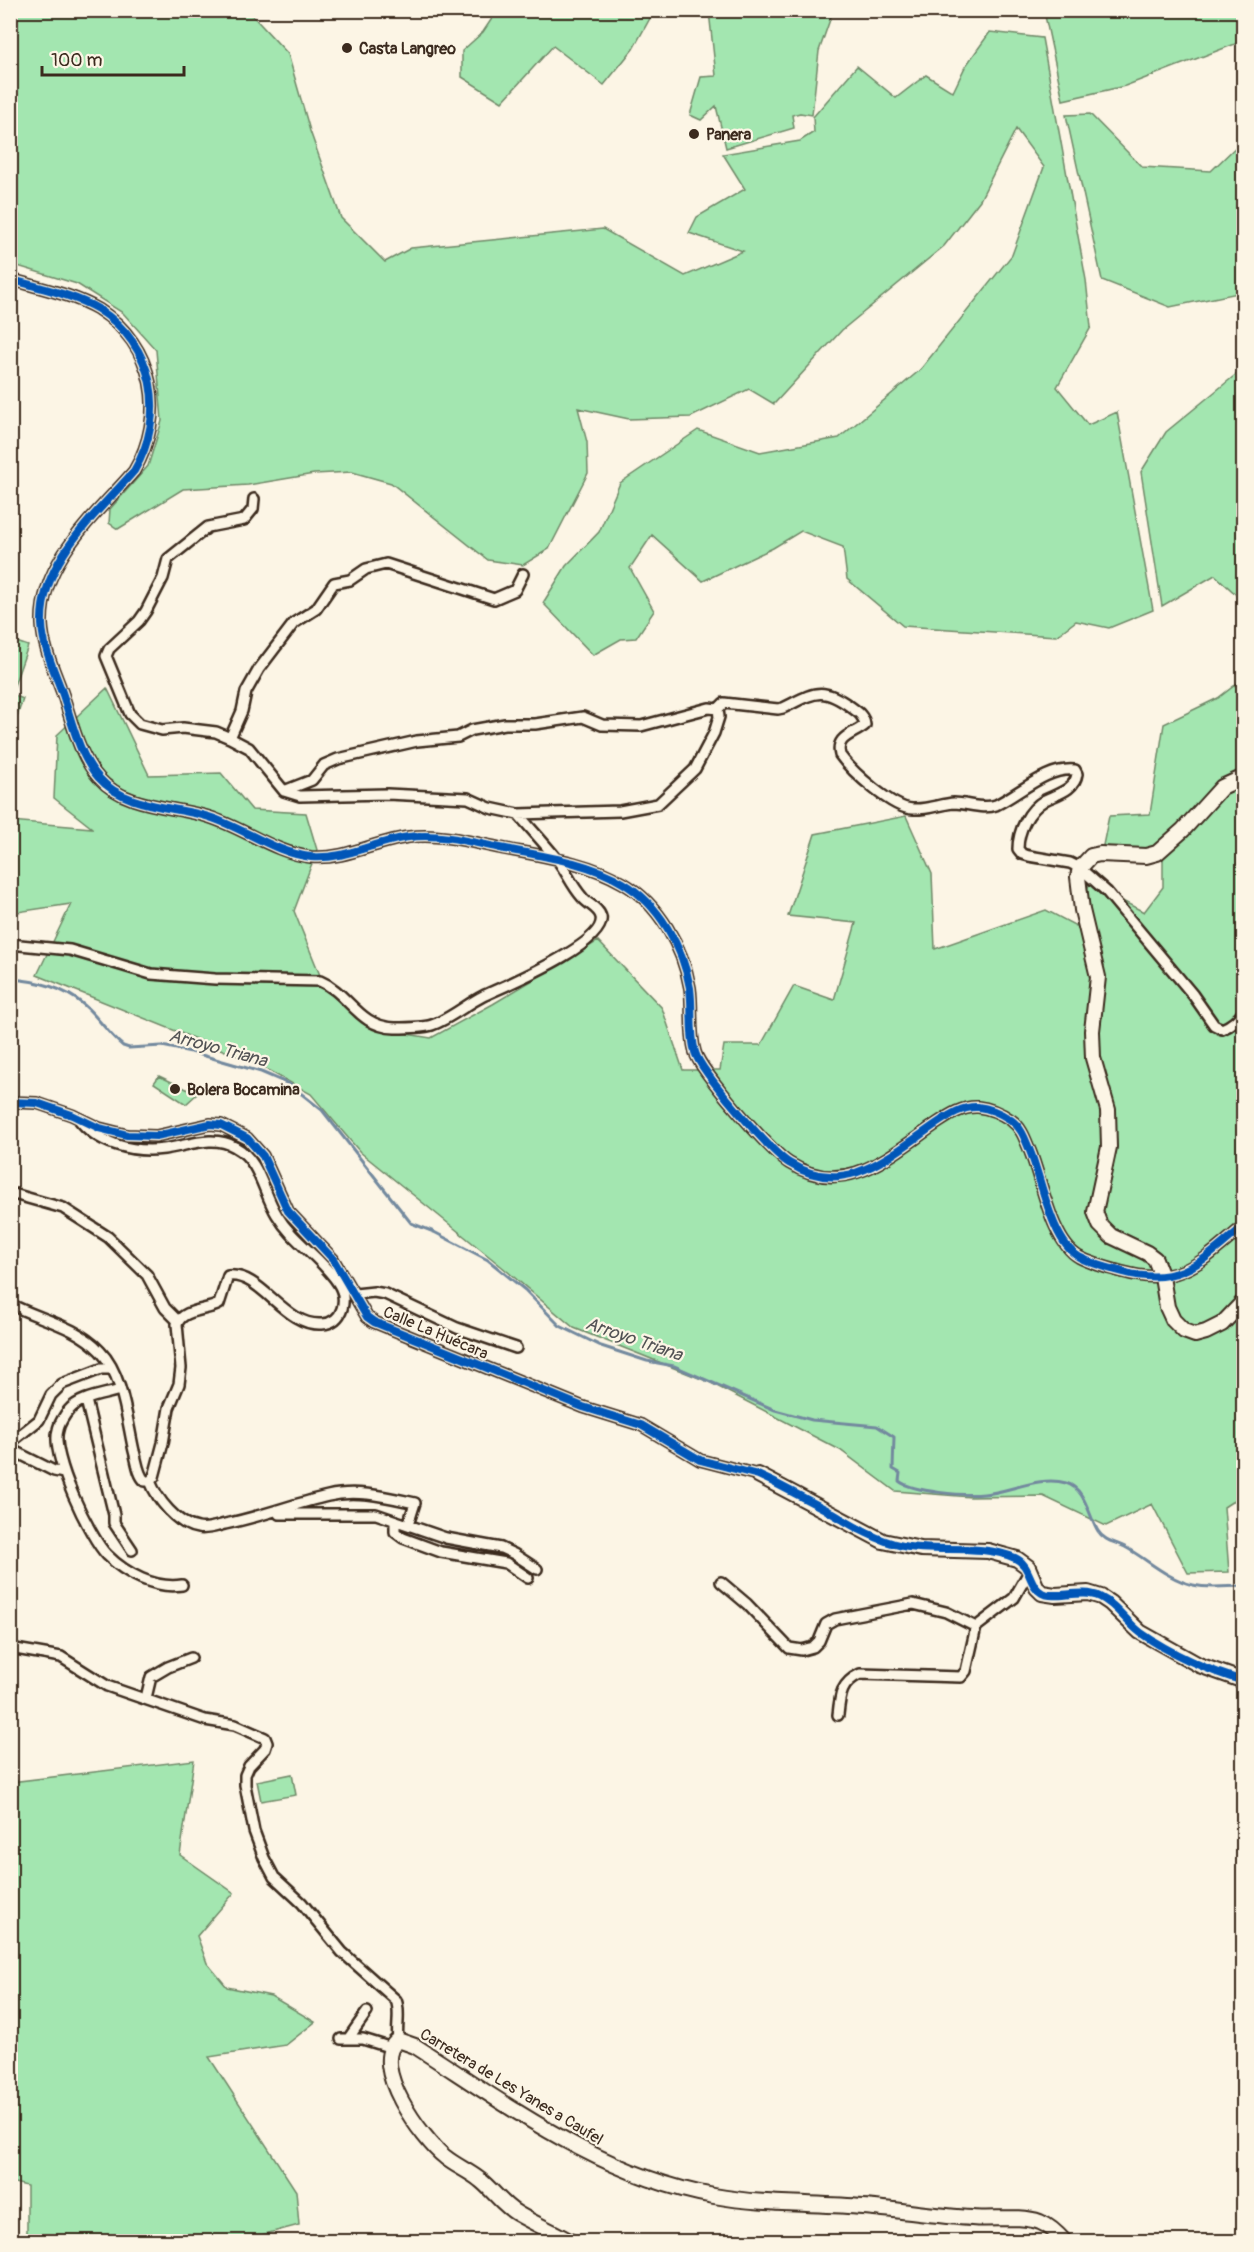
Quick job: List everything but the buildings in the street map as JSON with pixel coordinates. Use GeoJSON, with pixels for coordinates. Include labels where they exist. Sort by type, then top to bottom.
{"type":"FeatureCollection","features":[{"type":"Feature","properties":{"kind":"street"},"geometry":{"type":"LineString","coordinates":[[10,279],[75,299],[98,309],[119,326],[139,352],[150,381],[153,408],[150,439],[142,457],[134,471],[67,548],[44,598],[42,625],[45,645],[85,758],[100,780],[124,797],[211,818],[252,834],[279,849],[310,857],[338,856],[395,838],[423,835],[557,859],[590,868],[625,884],[652,907],[674,940],[684,964],[690,991],[695,1056],[705,1073],[783,1160],[806,1173],[839,1177],[869,1170],[952,1113],[975,1106],[1001,1113],[1019,1126],[1059,1235],[1075,1255],[1105,1268],[1141,1277],[1162,1277],[1196,1266],[1244,1226]]}},
{"type":"Feature","properties":{"kind":"street"},"geometry":{"type":"LineString","coordinates":[[254,499],[254,509],[244,520],[208,527],[168,559],[163,578],[142,616],[109,649],[106,656],[130,714],[140,724],[162,730],[183,728],[216,732],[230,738],[249,748],[284,791],[300,796],[387,794],[468,798],[490,808],[518,814],[620,811],[658,804],[695,769],[714,733],[719,717],[718,709]]}},
{"type":"Feature","properties":{"kind":"street"},"geometry":{"type":"LineString","coordinates":[[230,738],[242,711],[246,692],[259,669],[294,623],[316,609],[334,583],[350,580],[366,569],[386,564],[494,599],[515,590],[523,574]]}},
{"type":"Feature","properties":{"kind":"street"},"geometry":{"type":"LineString","coordinates":[[718,709],[724,703],[783,708],[814,693],[831,694],[859,713],[865,721],[862,728],[844,737],[840,742],[838,748],[840,755],[893,804],[915,810],[955,803],[993,806],[1047,774],[1075,770],[1077,774],[1075,782],[1061,794],[1044,801],[1025,822],[1018,838],[1018,849],[1022,854],[1029,856],[1070,863],[1080,868],[1107,892],[1193,995],[1214,1026],[1222,1029],[1229,1027],[1244,1011]]}},
{"type":"Feature","properties":{"kind":"street"},"geometry":{"type":"LineString","coordinates":[[284,791],[312,780],[324,765],[338,759],[417,741],[458,737],[472,730],[505,724],[535,724],[583,717],[602,725],[630,727],[709,708],[718,709]]}},
{"type":"Feature","properties":{"kind":"street"},"geometry":{"type":"LineString","coordinates":[[1244,777],[1222,787],[1183,830],[1158,853],[1146,856],[1100,854],[1091,856],[1080,868],[1079,887],[1082,910],[1098,977],[1092,1030],[1093,1059],[1108,1110],[1109,1148],[1095,1212],[1100,1225],[1111,1236],[1155,1259],[1162,1277],[1167,1307],[1173,1320],[1184,1331],[1194,1335],[1206,1332],[1222,1324],[1244,1301]]}},
{"type":"Feature","properties":{"kind":"street"},"geometry":{"type":"LineString","coordinates":[[10,944],[70,950],[151,974],[215,979],[320,981],[333,986],[348,1004],[376,1024],[394,1028],[432,1025],[566,954],[591,935],[602,919],[600,913],[583,899],[557,859],[518,814]]}},
{"type":"Feature","properties":{"kind":"street"},"geometry":{"type":"LineString","coordinates":[[10,997],[11,986]]}},
{"type":"Feature","properties":{"kind":"street","name":"Calle La Ḥuécara"},"geometry":{"type":"LineString","coordinates":[[10,1102],[37,1103],[99,1128],[127,1135],[156,1136],[210,1124],[221,1125],[247,1138],[263,1156],[288,1211],[333,1259],[368,1317],[384,1327],[583,1407],[641,1425],[700,1460],[758,1475]]}},
{"type":"Feature","properties":{"kind":"street"},"geometry":{"type":"LineString","coordinates":[[78,1118],[86,1129],[118,1146],[152,1150],[222,1141],[244,1152],[251,1159],[286,1228],[334,1276],[344,1297],[344,1306],[333,1321],[323,1324],[311,1323],[296,1318],[248,1280],[236,1275],[228,1276],[219,1304],[186,1313],[178,1321]]}},
{"type":"Feature","properties":{"kind":"street"},"geometry":{"type":"LineString","coordinates":[[10,1193],[63,1208],[108,1237],[147,1275],[165,1308],[178,1321],[181,1368],[179,1384],[169,1408],[163,1443],[154,1477],[150,1481]]}},
{"type":"Feature","properties":{"kind":"street","name":"Calle La Ḥuécara"},"geometry":{"type":"LineString","coordinates":[[355,1294],[385,1294],[457,1328],[516,1348]]}},
{"type":"Feature","properties":{"kind":"street"},"geometry":{"type":"LineString","coordinates":[[10,1304],[28,1314],[60,1324],[84,1336],[103,1353],[117,1376],[141,1478],[150,1481]]}},
{"type":"Feature","properties":{"kind":"street"},"geometry":{"type":"LineString","coordinates":[[10,1443],[39,1420],[51,1395],[62,1384],[101,1369],[112,1369]]}},
{"type":"Feature","properties":{"kind":"street"},"geometry":{"type":"LineString","coordinates":[[120,1390],[86,1400],[70,1409],[57,1430],[58,1452],[64,1473],[98,1544],[106,1554],[130,1574],[146,1580],[182,1585]]}},
{"type":"Feature","properties":{"kind":"street"},"geometry":{"type":"LineString","coordinates":[[86,1400],[114,1523],[132,1550]]}},
{"type":"Feature","properties":{"kind":"street"},"geometry":{"type":"LineString","coordinates":[[10,1449],[54,1471],[64,1473]]}},
{"type":"Feature","properties":{"kind":"street"},"geometry":{"type":"LineString","coordinates":[[758,1475],[884,1541],[921,1549],[988,1551],[1006,1555],[1023,1563],[1042,1593],[1048,1595],[1088,1593],[1101,1597],[1140,1632],[1199,1665],[1244,1681]]}},
{"type":"Feature","properties":{"kind":"street"},"geometry":{"type":"LineString","coordinates":[[150,1481],[167,1508],[181,1520],[197,1528],[210,1528],[269,1514],[329,1495],[358,1493],[415,1503],[408,1525]]}},
{"type":"Feature","properties":{"kind":"street"},"geometry":{"type":"LineString","coordinates":[[269,1514],[376,1514],[446,1538],[501,1548],[537,1569]]}},
{"type":"Feature","properties":{"kind":"street"},"geometry":{"type":"LineString","coordinates":[[395,1521],[394,1533],[403,1538],[441,1552],[506,1563],[528,1578]]}},
{"type":"Feature","properties":{"kind":"street"},"geometry":{"type":"LineString","coordinates":[[838,1714],[840,1695],[850,1679],[860,1674],[961,1677],[966,1671],[976,1627],[1009,1602],[1019,1592],[1026,1577],[1030,1574]]}},
{"type":"Feature","properties":{"kind":"street"},"geometry":{"type":"LineString","coordinates":[[721,1582],[747,1604],[789,1648],[802,1650],[813,1647],[819,1641],[826,1624],[835,1619],[913,1604],[946,1612],[976,1627]]}},
{"type":"Feature","properties":{"kind":"street"},"geometry":{"type":"LineString","coordinates":[[10,1648],[61,1657],[107,1686],[205,1720],[235,1725],[265,1738],[267,1743],[265,1749],[249,1766],[245,1785],[254,1831],[264,1858],[274,1877],[302,1903],[342,1952],[396,2000],[398,2007],[395,2044],[388,2068],[407,2111],[428,2141],[445,2157],[479,2179],[516,2213],[571,2241]]}},
{"type":"Feature","properties":{"kind":"street"},"geometry":{"type":"LineString","coordinates":[[146,1698],[151,1677],[191,1658]]}},
{"type":"Feature","properties":{"kind":"street"},"geometry":{"type":"LineString","coordinates":[[367,2012],[344,2039],[363,2039],[395,2044]]}},
{"type":"Feature","properties":{"kind":"street","name":"Carretera de Les Yanes a Caufel"},"geometry":{"type":"LineString","coordinates":[[395,2044],[415,2046],[568,2143],[628,2172],[660,2184],[738,2199],[1040,2222],[1058,2233],[1065,2241]]}},
{"type":"Feature","properties":{"kind":"green space"},"geometry":{"type":"Polygon","coordinates":[[[498,10],[654,11],[633,49],[604,85],[553,46],[502,102],[462,77],[462,51],[483,32],[498,10]]]}},
{"type":"Feature","properties":{"kind":"green space"},"geometry":{"type":"Polygon","coordinates":[[[10,11],[248,11],[288,54],[310,131],[341,218],[385,262],[411,248],[603,229],[685,276],[743,251],[689,233],[697,217],[745,189],[723,154],[800,141],[814,132],[813,117],[857,66],[896,98],[926,75],[953,92],[965,67],[990,32],[1042,38],[1086,280],[1091,327],[1057,387],[1088,425],[1117,412],[1153,610],[1109,628],[1076,621],[1056,636],[903,626],[847,579],[843,547],[801,531],[773,548],[703,581],[652,535],[630,568],[654,611],[636,638],[621,639],[593,655],[543,603],[566,566],[599,532],[620,483],[698,430],[760,452],[839,438],[920,370],[1012,255],[1044,167],[1016,129],[980,200],[944,246],[842,330],[774,404],[749,389],[691,417],[629,419],[578,408],[587,442],[588,473],[549,549],[523,565],[488,560],[391,483],[352,472],[314,474],[248,485],[183,489],[118,529],[109,523],[110,509],[148,466],[162,421],[156,350],[123,313],[77,284],[11,264],[10,11]]]}},
{"type":"Feature","properties":{"kind":"green space"},"geometry":{"type":"Polygon","coordinates":[[[709,11],[833,11],[819,51],[812,115],[800,113],[792,115],[794,128],[726,148],[716,106],[701,120],[690,115],[701,77],[716,76],[709,11]]]}},
{"type":"Feature","properties":{"kind":"green space"},"geometry":{"type":"Polygon","coordinates":[[[1044,11],[1243,11],[1243,41],[1125,86],[1063,100],[1044,11]]]}},
{"type":"Feature","properties":{"kind":"green space"},"geometry":{"type":"Polygon","coordinates":[[[1090,114],[1142,167],[1211,171],[1243,140],[1243,292],[1170,307],[1102,280],[1066,115],[1090,114]]]}},
{"type":"Feature","properties":{"kind":"green space"},"geometry":{"type":"Polygon","coordinates":[[[1243,302],[1243,601],[1215,575],[1162,606],[1141,472],[1166,432],[1239,372],[1243,302]]]}},
{"type":"Feature","properties":{"kind":"green space"},"geometry":{"type":"Polygon","coordinates":[[[11,640],[28,646],[11,694],[11,640]]]}},
{"type":"Feature","properties":{"kind":"green space"},"geometry":{"type":"Polygon","coordinates":[[[1243,679],[1244,1494],[1224,1507],[1229,1572],[1188,1573],[1152,1504],[1106,1526],[1043,1496],[971,1497],[895,1491],[840,1450],[709,1382],[574,1328],[360,1152],[311,1094],[255,1063],[37,975],[71,904],[11,913],[11,821],[92,828],[54,798],[57,735],[107,688],[149,775],[221,773],[252,810],[306,813],[317,850],[294,911],[326,990],[370,1028],[431,1038],[598,941],[662,1008],[683,1070],[720,1070],[724,1045],[761,1045],[794,986],[834,1000],[856,923],[788,916],[815,834],[906,816],[932,874],[935,949],[1046,910],[1076,926],[1089,884],[1144,912],[1163,887],[1163,857],[1102,850],[1109,816],[1150,814],[1164,724],[1218,698],[1243,679]]]}},
{"type":"Feature","properties":{"kind":"green space"},"geometry":{"type":"Polygon","coordinates":[[[11,694],[23,699],[11,734],[11,694]]]}},
{"type":"Feature","properties":{"kind":"green space","name":"Bolera Bocamina"},"geometry":{"type":"Polygon","coordinates":[[[159,1076],[197,1094],[186,1104],[154,1083],[159,1076]]]}},
{"type":"Feature","properties":{"kind":"green space"},"geometry":{"type":"Polygon","coordinates":[[[194,1760],[180,1855],[234,1893],[197,1936],[207,1963],[227,1987],[271,1996],[315,2022],[286,2045],[209,2057],[296,2191],[299,2225],[239,2241],[27,2241],[27,2186],[10,2182],[11,1782],[194,1760]]]}},
{"type":"Feature","properties":{"kind":"green space"},"geometry":{"type":"Polygon","coordinates":[[[292,1774],[296,1795],[261,1801],[257,1781],[292,1774]]]}},
{"type":"Feature","properties":{"kind":"waterway","name":"Arroyo Triana"},"geometry":{"type":"LineString","coordinates":[[10,979],[40,983],[68,994],[89,1010],[123,1046],[129,1048],[162,1046],[191,1052],[261,1072],[289,1084],[322,1110],[411,1223],[434,1232],[488,1260],[525,1290],[560,1326],[601,1346],[647,1361],[674,1366],[775,1410],[812,1420],[877,1426],[894,1437],[893,1469],[900,1473],[899,1481],[906,1485],[952,1494],[975,1494],[994,1493],[1035,1482],[1066,1483],[1078,1491],[1103,1537],[1125,1547],[1166,1574],[1199,1586],[1244,1586]]}},
{"type":"Feature","properties":{"kind":"cycle path"},"geometry":{"type":"LineString","coordinates":[[10,279],[66,295],[98,309],[117,324],[132,342],[143,361],[150,382],[152,405],[150,427],[144,449],[134,471],[73,540],[50,580],[44,601],[42,624],[45,642],[77,738],[86,760],[99,778],[110,788],[136,801],[209,817],[298,855],[336,856],[397,839],[421,836],[444,837],[579,864],[623,883],[648,902],[667,928],[682,957],[690,988],[693,1044],[709,1076],[767,1144],[789,1163],[810,1173],[830,1176],[848,1175],[867,1169],[950,1115],[966,1108],[978,1107],[1004,1116],[1021,1130],[1054,1224],[1069,1249],[1079,1257],[1095,1264],[1143,1276],[1176,1273],[1203,1260],[1244,1226]]}},
{"type":"Feature","properties":{"kind":"cycle path"},"geometry":{"type":"LineString","coordinates":[[10,1102],[37,1103],[72,1115],[99,1128],[127,1135],[156,1136],[210,1124],[221,1125],[247,1138],[263,1156],[288,1211],[333,1259],[367,1317],[374,1322],[583,1407],[641,1425],[700,1460],[758,1475],[882,1540],[917,1548],[974,1549],[1002,1553],[1015,1558],[1024,1565],[1034,1585],[1042,1593],[1048,1595],[1085,1594],[1100,1597],[1111,1604],[1141,1633],[1164,1648],[1204,1667],[1244,1681]]}},
{"type":"Feature","properties":{"kind":"place","name":"Casta Langreo"},"geometry":{"type":"Point","coordinates":[347,48]}},
{"type":"Feature","properties":{"kind":"place","name":"Panera"},"geometry":{"type":"Point","coordinates":[694,134]}},
{"type":"Feature","properties":{"kind":"place","name":"Bolera Bocamina"},"geometry":{"type":"Point","coordinates":[175,1089]}}]}
